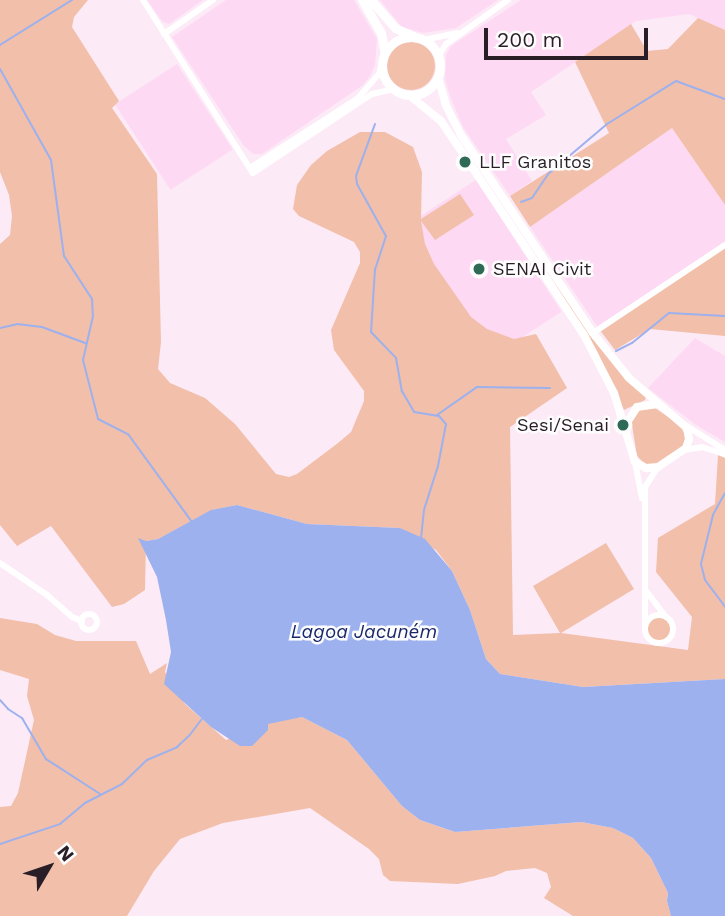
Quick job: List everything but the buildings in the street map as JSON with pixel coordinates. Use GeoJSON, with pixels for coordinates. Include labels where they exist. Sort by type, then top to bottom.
{"type":"FeatureCollection","features":[{"type":"Feature","properties":{"kind":"main road"},"geometry":{"type":"LineString","coordinates":[[362,0],[380,33],[384,77],[393,89],[409,95],[428,90],[438,77],[438,56],[419,39],[395,28],[371,0]]}},
{"type":"Feature","properties":{"kind":"main road"},"geometry":{"type":"LineString","coordinates":[[384,58],[397,40],[419,39]]}},
{"type":"Feature","properties":{"kind":"street"},"geometry":{"type":"LineString","coordinates":[[143,0],[252,170]]}},
{"type":"Feature","properties":{"kind":"street"},"geometry":{"type":"LineString","coordinates":[[164,34],[213,0]]}},
{"type":"Feature","properties":{"kind":"street"},"geometry":{"type":"LineString","coordinates":[[438,56],[446,44],[462,31],[508,0]]}},
{"type":"Feature","properties":{"kind":"street"},"geometry":{"type":"LineString","coordinates":[[419,39],[462,31]]}},
{"type":"Feature","properties":{"kind":"street"},"geometry":{"type":"LineString","coordinates":[[252,170],[358,98],[379,74],[384,58]]}},
{"type":"Feature","properties":{"kind":"street"},"geometry":{"type":"LineString","coordinates":[[438,77],[446,105],[461,135],[593,333],[629,378],[684,425],[725,452]]}},
{"type":"Feature","properties":{"kind":"street"},"geometry":{"type":"LineString","coordinates":[[252,170],[372,94],[393,89]]}},
{"type":"Feature","properties":{"kind":"street"},"geometry":{"type":"LineString","coordinates":[[409,95],[441,121],[584,335],[608,379],[626,426],[644,514]]}},
{"type":"Feature","properties":{"kind":"street"},"geometry":{"type":"LineString","coordinates":[[593,333],[725,245]]}},
{"type":"Feature","properties":{"kind":"street"},"geometry":{"type":"LineString","coordinates":[[626,426],[629,415],[637,407],[649,403],[658,404]]}},
{"type":"Feature","properties":{"kind":"street"},"geometry":{"type":"LineString","coordinates":[[684,425],[689,439],[684,450]]}},
{"type":"Feature","properties":{"kind":"street"},"geometry":{"type":"LineString","coordinates":[[646,588],[667,618],[673,633],[664,643],[649,640],[645,624],[646,483],[658,467],[684,450],[702,447],[725,452]]}},
{"type":"Feature","properties":{"kind":"street"},"geometry":{"type":"LineString","coordinates":[[635,462],[646,468],[658,467]]}},
{"type":"Feature","properties":{"kind":"street"},"geometry":{"type":"LineString","coordinates":[[0,563],[37,587],[72,617],[82,621]]}},
{"type":"Feature","properties":{"kind":"street"},"geometry":{"type":"LineString","coordinates":[[645,624],[655,616],[667,618]]}},
{"type":"Feature","properties":{"kind":"shaded area"},"geometry":{"type":"Polygon","coordinates":[[[0,0],[88,0],[74,17],[72,27],[119,101],[112,108],[157,174],[161,342],[158,369],[170,383],[205,398],[235,424],[276,474],[289,477],[297,474],[338,443],[351,432],[364,401],[364,391],[334,350],[331,330],[360,263],[360,252],[354,242],[299,216],[293,209],[297,185],[311,165],[327,151],[360,132],[385,132],[413,147],[422,172],[421,219],[460,194],[474,215],[435,240],[421,221],[425,244],[434,264],[471,317],[487,329],[514,339],[536,334],[567,388],[510,427],[513,635],[560,633],[533,586],[606,543],[634,589],[561,633],[688,650],[692,617],[656,572],[658,538],[715,504],[718,455],[725,458],[725,679],[583,687],[500,674],[486,659],[470,610],[452,571],[436,550],[400,528],[307,524],[237,505],[212,510],[158,539],[146,541],[145,590],[124,604],[112,607],[51,526],[17,546],[0,525],[0,244],[10,235],[12,216],[9,195],[0,172],[0,0]]]}},
{"type":"Feature","properties":{"kind":"shaded area"},"geometry":{"type":"Polygon","coordinates":[[[147,0],[203,0],[169,24],[162,21],[147,0]]]}},
{"type":"Feature","properties":{"kind":"shaded area"},"geometry":{"type":"Polygon","coordinates":[[[226,0],[354,0],[377,39],[375,65],[370,76],[363,85],[262,154],[253,154],[244,146],[172,37],[226,0]]]}},
{"type":"Feature","properties":{"kind":"shaded area"},"geometry":{"type":"Polygon","coordinates":[[[380,0],[498,0],[456,28],[423,33],[402,27],[380,0]]]}},
{"type":"Feature","properties":{"kind":"shaded area"},"geometry":{"type":"Polygon","coordinates":[[[521,0],[725,0],[725,30],[689,14],[636,21],[531,92],[546,115],[506,139],[532,181],[510,196],[463,127],[445,79],[446,55],[451,46],[521,0]]]}},
{"type":"Feature","properties":{"kind":"shaded area"},"geometry":{"type":"Polygon","coordinates":[[[698,18],[725,30],[725,205],[672,128],[530,227],[510,196],[609,133],[575,62],[631,24],[647,51],[668,49],[698,18]]]}},
{"type":"Feature","properties":{"kind":"shaded area"},"geometry":{"type":"Polygon","coordinates":[[[411,42],[420,43],[428,49],[434,57],[434,75],[428,83],[420,89],[411,90],[402,89],[394,83],[388,75],[387,66],[388,57],[394,49],[402,43],[411,42]]]}},
{"type":"Feature","properties":{"kind":"shaded area"},"geometry":{"type":"Polygon","coordinates":[[[177,64],[233,150],[170,190],[115,104],[177,64]]]}},
{"type":"Feature","properties":{"kind":"shaded area"},"geometry":{"type":"Polygon","coordinates":[[[672,128],[725,205],[725,243],[599,329],[530,227],[672,128]]]}},
{"type":"Feature","properties":{"kind":"shaded area","name":"SENAI Civit"},"geometry":{"type":"Polygon","coordinates":[[[476,180],[562,312],[484,362],[398,231],[476,180]]]}},
{"type":"Feature","properties":{"kind":"shaded area"},"geometry":{"type":"Polygon","coordinates":[[[725,243],[725,336],[650,329],[615,350],[599,329],[725,243]]]}},
{"type":"Feature","properties":{"kind":"shaded area"},"geometry":{"type":"Polygon","coordinates":[[[546,269],[592,338],[646,397],[645,400],[624,410],[597,351],[546,269]]]}},
{"type":"Feature","properties":{"kind":"shaded area"},"geometry":{"type":"Polygon","coordinates":[[[695,338],[725,356],[725,442],[696,425],[648,388],[695,338]]]}},
{"type":"Feature","properties":{"kind":"shaded area"},"geometry":{"type":"Polygon","coordinates":[[[655,408],[681,426],[686,438],[684,445],[658,464],[646,465],[637,456],[631,419],[637,410],[655,408]]]}},
{"type":"Feature","properties":{"kind":"shaded area"},"geometry":{"type":"Polygon","coordinates":[[[654,617],[664,617],[671,624],[671,634],[664,641],[654,641],[647,634],[647,624],[654,617]]]}},
{"type":"Feature","properties":{"kind":"shaded area"},"geometry":{"type":"Polygon","coordinates":[[[0,618],[37,624],[55,635],[76,641],[136,641],[150,674],[167,663],[165,672],[185,704],[226,740],[273,721],[302,717],[347,740],[402,806],[420,820],[443,828],[455,832],[581,822],[613,828],[633,838],[651,858],[668,893],[671,916],[573,916],[544,898],[551,887],[547,873],[535,868],[506,871],[458,884],[390,881],[383,875],[379,859],[369,849],[310,808],[223,823],[180,839],[154,871],[127,916],[0,916],[0,807],[11,806],[18,793],[34,720],[27,696],[29,679],[0,670],[0,618]]]}},
{"type":"Feature","properties":{"kind":"water","name":"Lagoa Jacuném"},"geometry":{"type":"Polygon","coordinates":[[[237,505],[307,524],[400,528],[425,539],[452,571],[470,610],[486,659],[500,674],[583,687],[725,679],[725,916],[671,916],[668,893],[651,858],[633,838],[613,828],[581,822],[455,832],[420,820],[402,806],[347,740],[302,717],[268,724],[268,730],[252,746],[240,746],[211,727],[164,684],[171,652],[166,620],[157,577],[138,538],[146,541],[158,539],[211,510],[237,505]]]}},
{"type":"Feature","properties":{"kind":"waterway"},"geometry":{"type":"LineString","coordinates":[[0,45],[72,0]]}},
{"type":"Feature","properties":{"kind":"waterway","name":"Lagoa Jacuném"},"geometry":{"type":"LineString","coordinates":[[0,69],[51,160],[64,256],[92,299],[93,316],[83,360],[98,419],[128,434],[192,522]]}},
{"type":"Feature","properties":{"kind":"waterway"},"geometry":{"type":"LineString","coordinates":[[521,202],[532,198],[548,174],[607,124],[676,81],[725,99]]}},
{"type":"Feature","properties":{"kind":"waterway"},"geometry":{"type":"LineString","coordinates":[[375,124],[356,176],[357,184],[386,236],[375,269],[371,332],[396,358],[402,391],[414,412],[439,416],[446,424],[438,466],[424,510],[421,539]]}},
{"type":"Feature","properties":{"kind":"waterway"},"geometry":{"type":"LineString","coordinates":[[616,351],[632,343],[669,313],[725,316]]}},
{"type":"Feature","properties":{"kind":"waterway"},"geometry":{"type":"LineString","coordinates":[[0,328],[17,324],[42,327],[85,343]]}},
{"type":"Feature","properties":{"kind":"waterway"},"geometry":{"type":"LineString","coordinates":[[437,415],[477,387],[550,388]]}},
{"type":"Feature","properties":{"kind":"waterway"},"geometry":{"type":"LineString","coordinates":[[725,493],[713,515],[701,564],[705,580],[725,607]]}},
{"type":"Feature","properties":{"kind":"waterway"},"geometry":{"type":"LineString","coordinates":[[0,700],[22,718],[46,759],[100,794]]}},
{"type":"Feature","properties":{"kind":"waterway"},"geometry":{"type":"LineString","coordinates":[[0,844],[60,824],[85,803],[122,784],[147,760],[177,747],[202,719]]}},
{"type":"Feature","properties":{"kind":"place","name":"LLF Granitos"},"geometry":{"type":"Point","coordinates":[465,162]}},
{"type":"Feature","properties":{"kind":"place","name":"SENAI Civit"},"geometry":{"type":"Point","coordinates":[479,269]}},
{"type":"Feature","properties":{"kind":"place","name":"Sesi/Senai"},"geometry":{"type":"Point","coordinates":[623,425]}}]}
